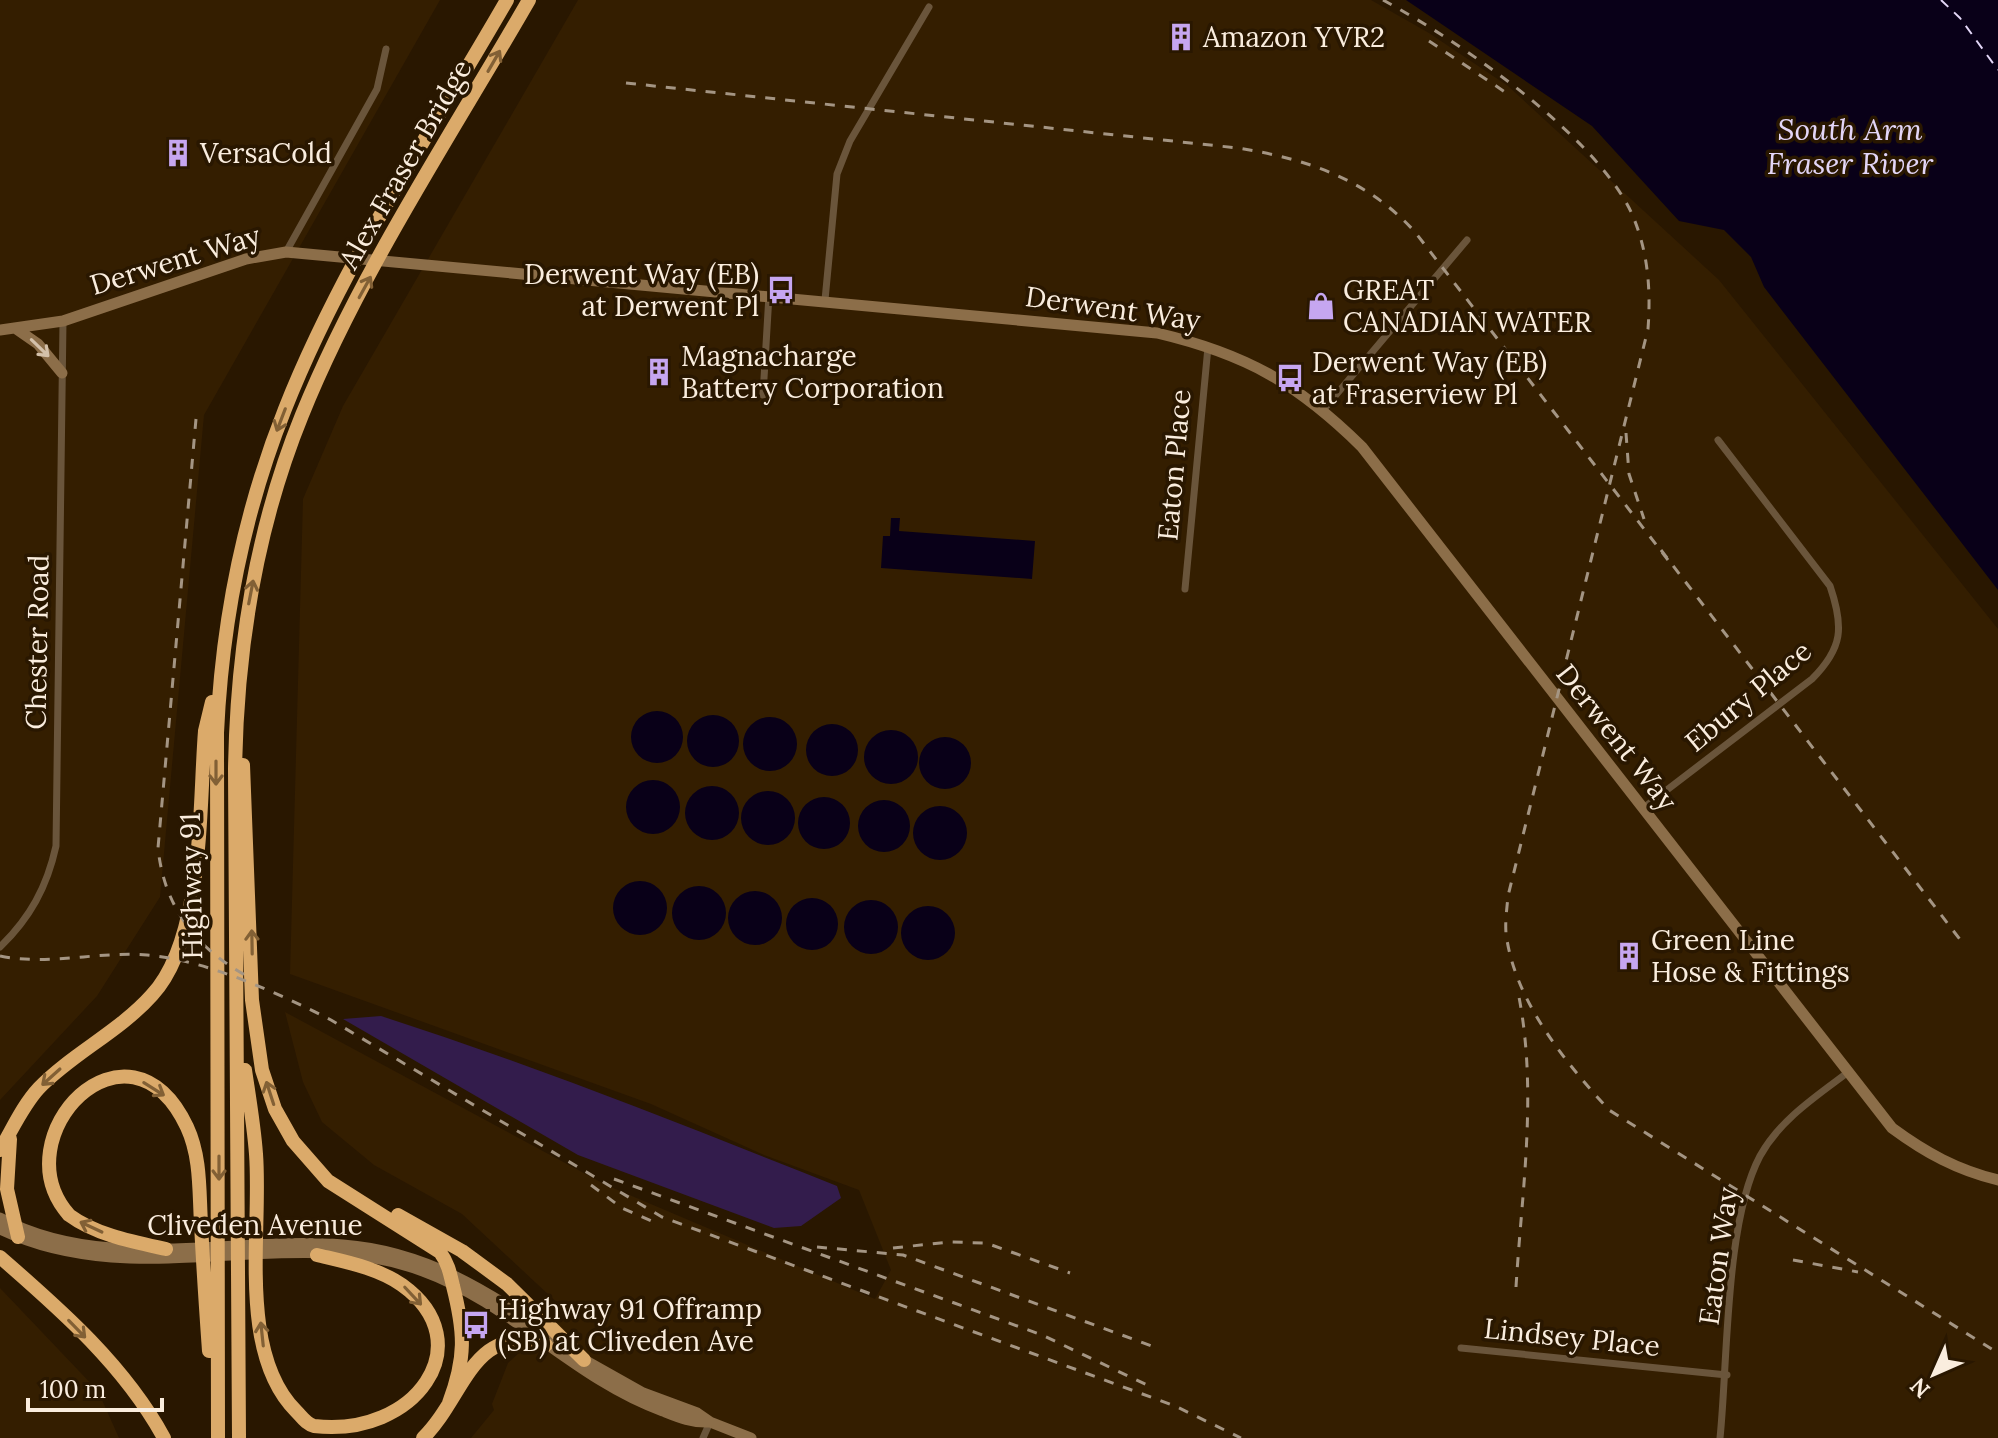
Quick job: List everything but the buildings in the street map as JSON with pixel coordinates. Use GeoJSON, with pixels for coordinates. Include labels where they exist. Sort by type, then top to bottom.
{"type":"FeatureCollection","features":[{"type":"Feature","properties":{"kind":"highway","name":"Alex Fraser Bridge"},"geometry":{"type":"LineString","coordinates":[[312,348],[358,260],[507,0]]}},
{"type":"Feature","properties":{"kind":"highway","name":"Alex Fraser Bridge"},"geometry":{"type":"LineString","coordinates":[[239,669],[253,583],[271,508],[302,415],[374,269],[529,0]]}},
{"type":"Feature","properties":{"kind":"highway","name":"Highway 91"},"geometry":{"type":"LineString","coordinates":[[217,1438],[216,769],[221,667],[233,591],[254,503],[285,408],[312,348]]}},
{"type":"Feature","properties":{"kind":"highway"},"geometry":{"type":"LineString","coordinates":[[0,1150],[36,1091],[135,1013],[155,993],[174,962],[189,920],[205,731],[221,667]]}},
{"type":"Feature","properties":{"kind":"highway"},"geometry":{"type":"LineString","coordinates":[[239,669],[235,769],[239,1438]]}},
{"type":"Feature","properties":{"kind":"highway"},"geometry":{"type":"LineString","coordinates":[[239,669],[254,1020],[262,1070],[275,1109],[307,1158],[328,1181],[440,1252],[452,1279],[464,1340],[460,1374],[449,1403]]}},
{"type":"Feature","properties":{"kind":"highway"},"geometry":{"type":"LineString","coordinates":[[237,1010],[256,1154],[258,1296],[265,1357],[286,1401],[309,1425],[339,1434],[363,1434],[387,1428],[408,1415],[424,1397],[434,1375],[437,1351],[433,1328],[415,1296],[401,1284],[377,1272],[317,1255]]}},
{"type":"Feature","properties":{"kind":"highway"},"geometry":{"type":"LineString","coordinates":[[176,1252],[91,1228],[54,1202],[39,1169],[39,1137],[45,1119],[68,1091],[84,1083],[109,1078],[137,1080],[157,1089],[176,1106],[189,1130],[197,1156],[217,1438]]}},
{"type":"Feature","properties":{"kind":"highway"},"geometry":{"type":"LineString","coordinates":[[8,1227],[5,1172],[12,1131]]}},
{"type":"Feature","properties":{"kind":"highway"},"geometry":{"type":"LineString","coordinates":[[307,1158],[473,1259],[507,1284],[584,1360]]}},
{"type":"Feature","properties":{"kind":"highway"},"geometry":{"type":"LineString","coordinates":[[0,1257],[68,1320],[133,1387],[164,1438]]}},
{"type":"Feature","properties":{"kind":"highway"},"geometry":{"type":"LineString","coordinates":[[423,1438],[476,1364],[500,1343],[523,1338],[546,1345]]}},
{"type":"Feature","properties":{"kind":"highway"},"geometry":{"type":"LineString","coordinates":[[241,1389],[246,1438]]}},
{"type":"Feature","properties":{"kind":"street"},"geometry":{"type":"LineString","coordinates":[[825,300],[837,174],[850,141],[929,7]]}},
{"type":"Feature","properties":{"kind":"street"},"geometry":{"type":"LineString","coordinates":[[286,252],[377,89],[386,49]]}},
{"type":"Feature","properties":{"kind":"street"},"geometry":{"type":"LineString","coordinates":[[1324,409],[1467,240]]}},
{"type":"Feature","properties":{"kind":"street","name":"Derwent Way"},"geometry":{"type":"LineString","coordinates":[[0,330],[63,321],[246,259],[286,252],[1157,333],[1208,345],[1264,368],[1324,409],[1362,447],[1892,1128],[1927,1154],[1964,1172],[1998,1180]]}},
{"type":"Feature","properties":{"kind":"street"},"geometry":{"type":"LineString","coordinates":[[763,395],[769,295]]}},
{"type":"Feature","properties":{"kind":"street","name":"Chester Road"},"geometry":{"type":"LineString","coordinates":[[0,947],[29,916],[49,877],[56,846],[63,321]]}},
{"type":"Feature","properties":{"kind":"street"},"geometry":{"type":"LineString","coordinates":[[15,328],[38,344],[62,373]]}},
{"type":"Feature","properties":{"kind":"street","name":"Eaton Place"},"geometry":{"type":"LineString","coordinates":[[1185,589],[1208,345]]}},
{"type":"Feature","properties":{"kind":"street","name":"Ebury Place"},"geometry":{"type":"LineString","coordinates":[[1642,809],[1812,679],[1829,662],[1839,640],[1839,614],[1830,586],[1718,440]]}},
{"type":"Feature","properties":{"kind":"street","name":"Eaton Way"},"geometry":{"type":"LineString","coordinates":[[1720,1438],[1739,1221],[1752,1174],[1779,1130],[1799,1108],[1847,1073]]}},
{"type":"Feature","properties":{"kind":"street","name":"Cliveden Avenue"},"geometry":{"type":"LineString","coordinates":[[8,1227],[102,1247],[176,1252]]}},
{"type":"Feature","properties":{"kind":"street","name":"Cliveden Avenue"},"geometry":{"type":"LineString","coordinates":[[8,1227],[42,1246],[102,1258],[344,1245],[424,1261],[610,1389],[694,1423],[710,1422]]}},
{"type":"Feature","properties":{"kind":"street","name":"Cliveden Avenue"},"geometry":{"type":"LineString","coordinates":[[282,1250],[372,1258],[452,1279],[517,1312],[584,1360],[643,1393],[751,1438]]}},
{"type":"Feature","properties":{"kind":"street","name":"Lindsey Place"},"geometry":{"type":"LineString","coordinates":[[1461,1348],[1727,1375]]}},
{"type":"Feature","properties":{"kind":"street"},"geometry":{"type":"LineString","coordinates":[[703,1438],[710,1422]]}},
{"type":"Feature","properties":{"kind":"shaded area"},"geometry":{"type":"Polygon","coordinates":[[[0,0],[440,0],[204,415],[160,897],[97,996],[0,1100],[0,0]]]}},
{"type":"Feature","properties":{"kind":"shaded area"},"geometry":{"type":"Polygon","coordinates":[[[578,0],[1371,0],[1429,33],[1508,86],[1719,280],[1998,629],[1998,1438],[471,1438],[494,1410],[492,1404],[508,1363],[565,1310],[462,1214],[374,1165],[322,1122],[303,1082],[285,1012],[606,1185],[875,1299],[891,1270],[859,1190],[764,1155],[651,1104],[290,974],[303,499],[343,406],[578,0]]]}},
{"type":"Feature","properties":{"kind":"shaded area"},"geometry":{"type":"Polygon","coordinates":[[[381,1016],[554,1076],[837,1186],[841,1198],[801,1226],[774,1228],[578,1155],[343,1019],[381,1016]]]}},
{"type":"Feature","properties":{"kind":"shaded area"},"geometry":{"type":"Polygon","coordinates":[[[0,1288],[98,1391],[119,1438],[0,1438],[0,1288]]]}},
{"type":"Feature","properties":{"kind":"water","name":"South Arm Fraser River"},"geometry":{"type":"Polygon","coordinates":[[[1406,0],[1998,0],[1998,590],[1764,287],[1751,257],[1724,230],[1679,221],[1592,126],[1406,0]]]}},
{"type":"Feature","properties":{"kind":"water"},"geometry":{"type":"Polygon","coordinates":[[[891,518],[900,518],[899,531],[1035,541],[1032,579],[881,568],[883,536],[890,536],[891,518]]]}},
{"type":"Feature","properties":{"kind":"water"},"geometry":{"type":"Polygon","coordinates":[[[657,711],[675,719],[683,737],[675,755],[657,763],[639,755],[631,737],[639,719],[657,711]]]}},
{"type":"Feature","properties":{"kind":"water"},"geometry":{"type":"Polygon","coordinates":[[[713,715],[732,722],[739,741],[732,760],[713,767],[694,760],[687,741],[694,722],[713,715]]]}},
{"type":"Feature","properties":{"kind":"water"},"geometry":{"type":"Polygon","coordinates":[[[770,717],[789,725],[797,744],[789,763],[770,771],[751,763],[743,744],[751,725],[770,717]]]}},
{"type":"Feature","properties":{"kind":"water"},"geometry":{"type":"Polygon","coordinates":[[[832,724],[850,732],[858,750],[850,768],[832,776],[814,768],[806,750],[814,732],[832,724]]]}},
{"type":"Feature","properties":{"kind":"water"},"geometry":{"type":"Polygon","coordinates":[[[891,730],[910,738],[918,757],[910,776],[891,784],[872,776],[864,757],[872,738],[891,730]]]}},
{"type":"Feature","properties":{"kind":"water"},"geometry":{"type":"Polygon","coordinates":[[[945,737],[964,744],[971,763],[964,782],[945,789],[926,782],[919,763],[926,744],[945,737]]]}},
{"type":"Feature","properties":{"kind":"water"},"geometry":{"type":"Polygon","coordinates":[[[653,780],[672,788],[680,807],[672,826],[653,834],[634,826],[626,807],[634,788],[653,780]]]}},
{"type":"Feature","properties":{"kind":"water"},"geometry":{"type":"Polygon","coordinates":[[[712,786],[731,794],[739,813],[731,832],[712,840],[693,832],[685,813],[693,794],[712,786]]]}},
{"type":"Feature","properties":{"kind":"water"},"geometry":{"type":"Polygon","coordinates":[[[768,791],[787,799],[795,818],[787,837],[768,845],[749,837],[741,818],[749,799],[768,791]]]}},
{"type":"Feature","properties":{"kind":"water"},"geometry":{"type":"Polygon","coordinates":[[[824,797],[842,805],[850,823],[842,841],[824,849],[806,841],[798,823],[806,805],[824,797]]]}},
{"type":"Feature","properties":{"kind":"water"},"geometry":{"type":"Polygon","coordinates":[[[884,800],[903,807],[910,826],[903,845],[884,852],[865,845],[858,826],[865,807],[884,800]]]}},
{"type":"Feature","properties":{"kind":"water"},"geometry":{"type":"Polygon","coordinates":[[[940,806],[959,814],[967,833],[959,852],[940,860],[921,852],[913,833],[921,814],[940,806]]]}},
{"type":"Feature","properties":{"kind":"water"},"geometry":{"type":"Polygon","coordinates":[[[640,881],[659,889],[667,908],[659,927],[640,935],[621,927],[613,908],[621,889],[640,881]]]}},
{"type":"Feature","properties":{"kind":"water"},"geometry":{"type":"Polygon","coordinates":[[[699,886],[718,894],[726,913],[718,932],[699,940],[680,932],[672,913],[680,894],[699,886]]]}},
{"type":"Feature","properties":{"kind":"water"},"geometry":{"type":"Polygon","coordinates":[[[755,891],[774,899],[782,918],[774,937],[755,945],[736,937],[728,918],[736,899],[755,891]]]}},
{"type":"Feature","properties":{"kind":"water"},"geometry":{"type":"Polygon","coordinates":[[[812,898],[830,906],[838,924],[830,942],[812,950],[794,942],[786,924],[794,906],[812,898]]]}},
{"type":"Feature","properties":{"kind":"water"},"geometry":{"type":"Polygon","coordinates":[[[871,900],[890,908],[898,927],[890,946],[871,954],[852,946],[844,927],[852,908],[871,900]]]}},
{"type":"Feature","properties":{"kind":"water"},"geometry":{"type":"Polygon","coordinates":[[[928,906],[947,914],[955,933],[947,952],[928,960],[909,952],[901,933],[909,914],[928,906]]]}},
{"type":"Feature","properties":{"kind":"ferry route"},"geometry":{"type":"LineString","coordinates":[[1941,0],[1960,18],[1998,70]]}},
{"type":"Feature","properties":{"kind":"railway"},"geometry":{"type":"LineString","coordinates":[[1383,0],[1449,39],[1522,92],[1588,153],[1614,184],[1632,214],[1642,242],[1647,270],[1648,329],[1508,896],[1506,933],[1519,982],[1559,1051],[1609,1110],[1998,1353]]}},
{"type":"Feature","properties":{"kind":"railway"},"geometry":{"type":"LineString","coordinates":[[1429,41],[1505,92]]}},
{"type":"Feature","properties":{"kind":"railway"},"geometry":{"type":"LineString","coordinates":[[626,83],[1238,148],[1288,158],[1334,174],[1377,198],[1415,232],[1668,560]]}},
{"type":"Feature","properties":{"kind":"railway"},"geometry":{"type":"LineString","coordinates":[[196,419],[158,848],[167,888],[185,923],[211,952],[245,975]]}},
{"type":"Feature","properties":{"kind":"railway"},"geometry":{"type":"LineString","coordinates":[[1626,433],[1629,474],[1644,519]]}},
{"type":"Feature","properties":{"kind":"railway"},"geometry":{"type":"LineString","coordinates":[[1661,550],[1965,946]]}},
{"type":"Feature","properties":{"kind":"railway"},"geometry":{"type":"LineString","coordinates":[[0,956],[37,960],[147,955],[193,963],[241,979],[331,1020],[662,1217],[1175,1406],[1241,1438]]}},
{"type":"Feature","properties":{"kind":"railway"},"geometry":{"type":"LineString","coordinates":[[1516,1287],[1528,1102],[1524,1029],[1518,992]]}},
{"type":"Feature","properties":{"kind":"railway"},"geometry":{"type":"LineString","coordinates":[[614,1179],[1042,1335],[1147,1385]]}},
{"type":"Feature","properties":{"kind":"railway"},"geometry":{"type":"LineString","coordinates":[[591,1185],[622,1208],[656,1223]]}},
{"type":"Feature","properties":{"kind":"railway"},"geometry":{"type":"LineString","coordinates":[[893,1248],[949,1242],[986,1243],[1070,1273]]}},
{"type":"Feature","properties":{"kind":"railway"},"geometry":{"type":"LineString","coordinates":[[817,1247],[903,1255],[1160,1349]]}},
{"type":"Feature","properties":{"kind":"railway"},"geometry":{"type":"LineString","coordinates":[[1793,1260],[1858,1272]]}},
{"type":"Feature","properties":{"kind":"place","name":"Amazon YVR2"},"geometry":{"type":"Point","coordinates":[1181,37]}},
{"type":"Feature","properties":{"kind":"place","name":"VersaCold"},"geometry":{"type":"Point","coordinates":[178,153]}},
{"type":"Feature","properties":{"kind":"place","name":"Derwent Way (EB) at Derwent Pl"},"geometry":{"type":"Point","coordinates":[781,290]}},
{"type":"Feature","properties":{"kind":"place","name":"GREAT CANADIAN WATER"},"geometry":{"type":"Point","coordinates":[1321,306]}},
{"type":"Feature","properties":{"kind":"place","name":"Magnacharge Battery Corporation"},"geometry":{"type":"Point","coordinates":[659,372]}},
{"type":"Feature","properties":{"kind":"place","name":"Derwent Way (EB) at Fraserview Pl"},"geometry":{"type":"Point","coordinates":[1290,378]}},
{"type":"Feature","properties":{"kind":"place","name":"Green Line Hose & Fittings"},"geometry":{"type":"Point","coordinates":[1629,956]}},
{"type":"Feature","properties":{"kind":"place","name":"Highway 91 Offramp (SB) at Cliveden Ave"},"geometry":{"type":"Point","coordinates":[476,1325]}}]}
